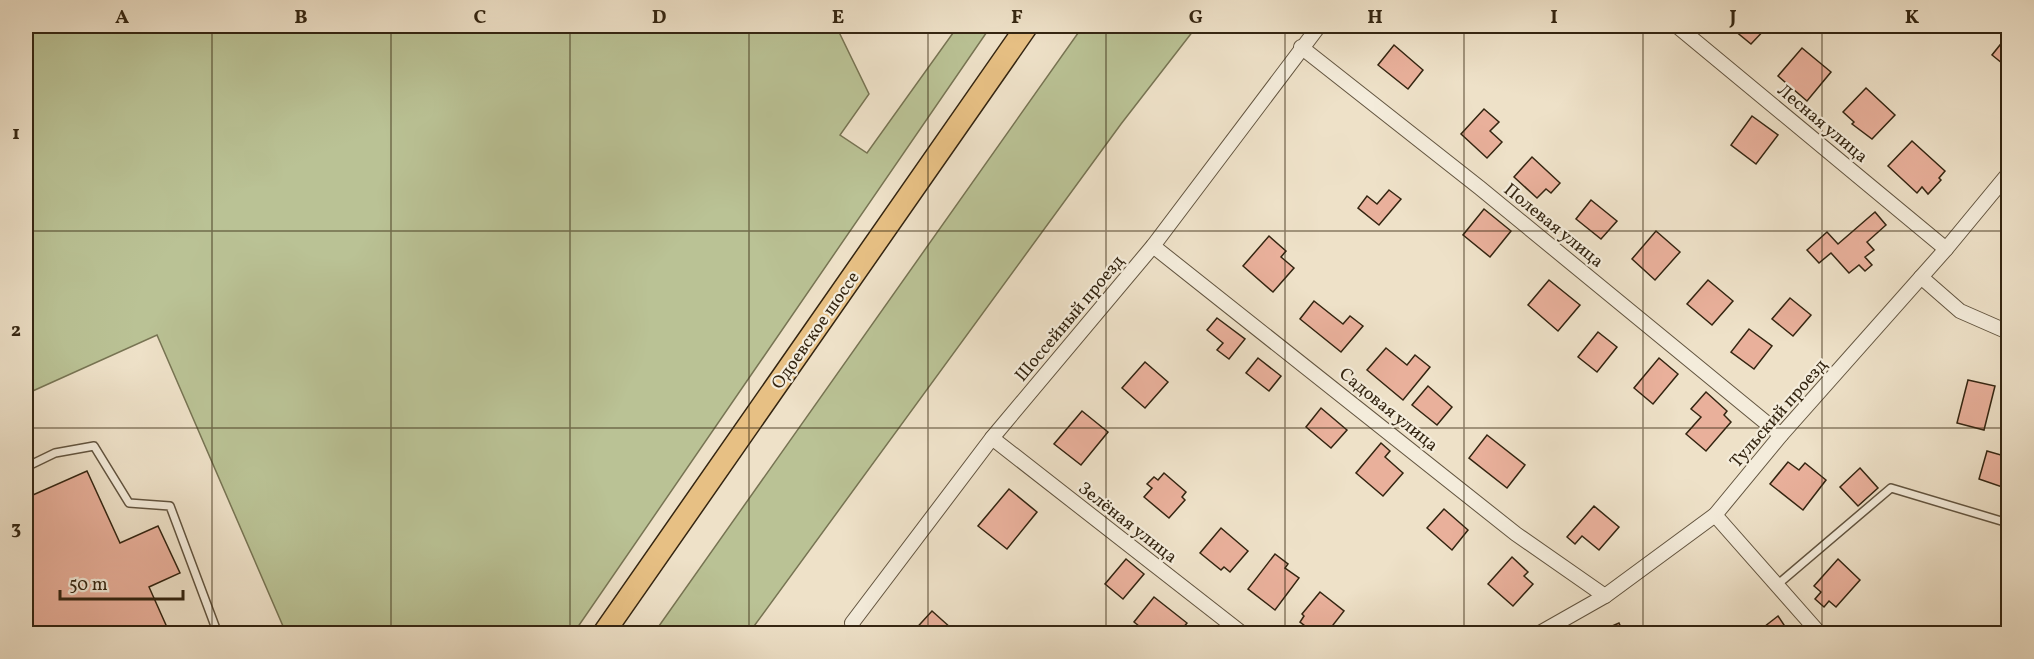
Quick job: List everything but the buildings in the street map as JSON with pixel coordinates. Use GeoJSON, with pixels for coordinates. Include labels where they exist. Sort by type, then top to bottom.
{"type":"FeatureCollection","features":[{"type":"Feature","properties":{"kind":"main road","name":"Одоевское шоссе"},"geometry":{"type":"LineString","coordinates":[[603,633],[1027,26]]}},
{"type":"Feature","properties":{"kind":"street","name":"Шоссейный проезд"},"geometry":{"type":"LineString","coordinates":[[855,633],[852,623],[992,438],[1153,246],[1319,26]]}},
{"type":"Feature","properties":{"kind":"street","name":"Лесная улица"},"geometry":{"type":"LineString","coordinates":[[1677,26],[1946,249]]}},
{"type":"Feature","properties":{"kind":"street","name":"Полевая улица"},"geometry":{"type":"LineString","coordinates":[[1301,47],[1480,188],[1781,435]]}},
{"type":"Feature","properties":{"kind":"street","name":"Тульский проезд"},"geometry":{"type":"LineString","coordinates":[[1538,633],[1605,596],[1715,515],[1781,435],[1921,278],[2008,174]]}},
{"type":"Feature","properties":{"kind":"street","name":"Садовая улица"},"geometry":{"type":"LineString","coordinates":[[1153,246],[1516,534],[1605,596]]}},
{"type":"Feature","properties":{"kind":"street"},"geometry":{"type":"LineString","coordinates":[[1921,278],[1960,311],[2008,332]]}},
{"type":"Feature","properties":{"kind":"street","name":"Зелёная улица"},"geometry":{"type":"LineString","coordinates":[[992,438],[1243,633]]}},
{"type":"Feature","properties":{"kind":"street"},"geometry":{"type":"LineString","coordinates":[[1715,515],[1820,633]]}},
{"type":"Feature","properties":{"kind":"lane"},"geometry":{"type":"LineString","coordinates":[[26,467],[55,453],[94,446],[129,503],[170,506],[218,633]]}},
{"type":"Feature","properties":{"kind":"lane"},"geometry":{"type":"LineString","coordinates":[[1777,585],[1891,488],[2008,523]]}},
{"type":"Feature","properties":{"kind":"green space"},"geometry":{"type":"Polygon","coordinates":[[[26,26],[836,26],[869,94],[840,135],[867,153],[958,26],[991,26],[573,634],[286,633],[157,335],[26,394],[26,26]]]}},
{"type":"Feature","properties":{"kind":"green space"},"geometry":{"type":"Polygon","coordinates":[[[1083,26],[1197,26],[1121,124],[749,633],[654,633],[1083,26]]]}}]}
